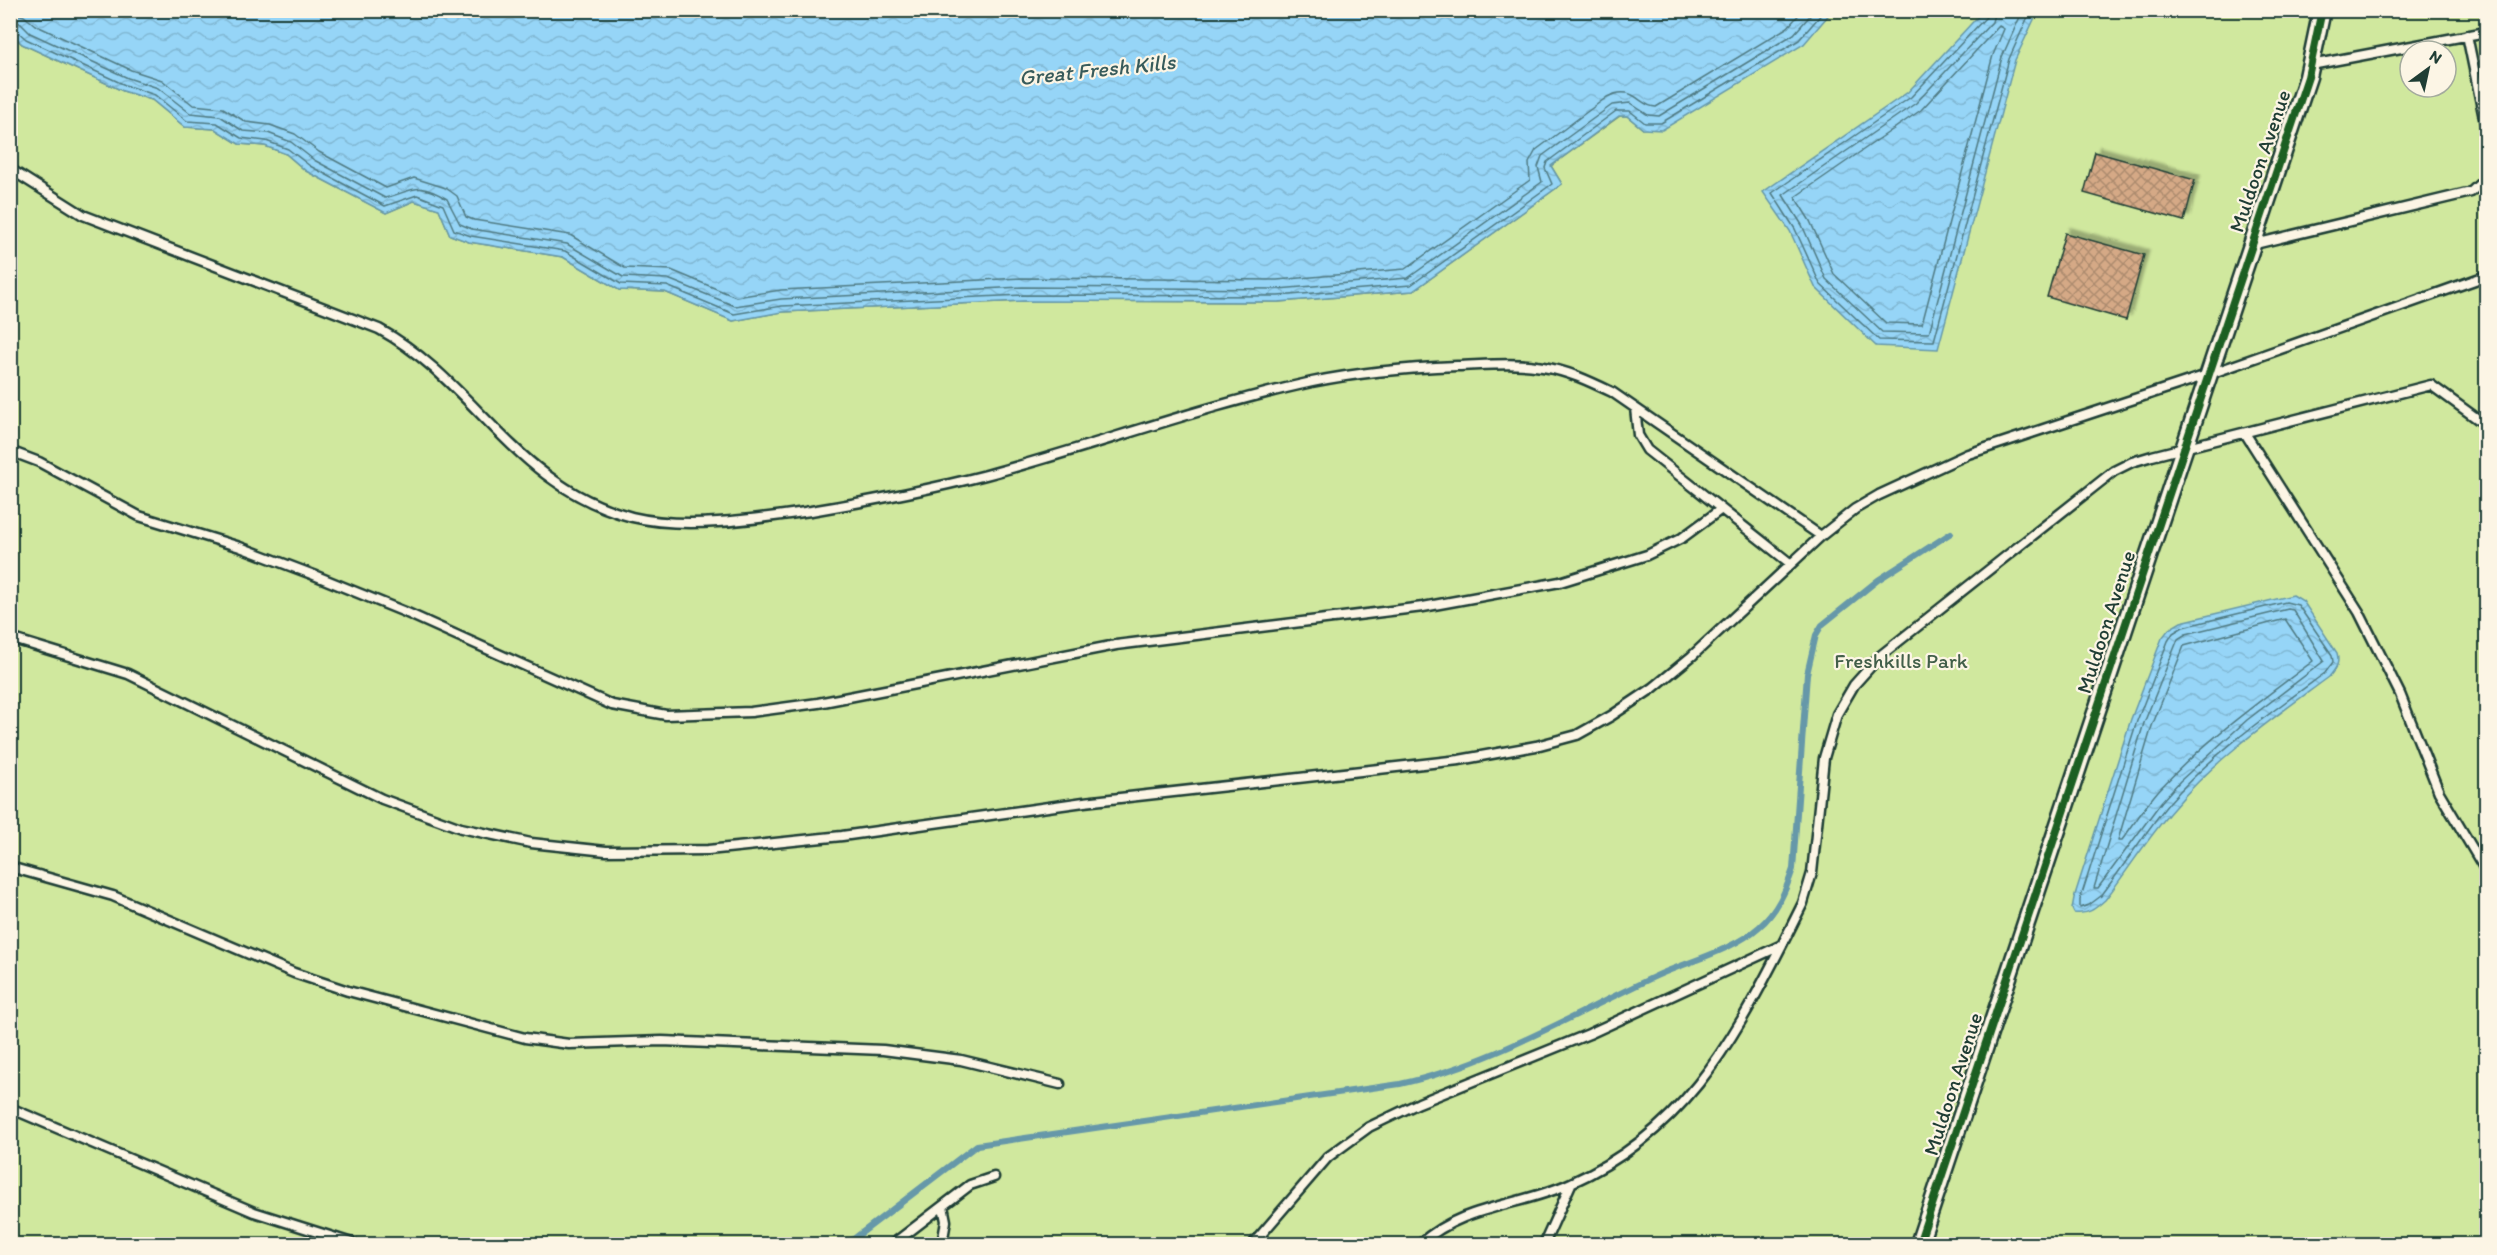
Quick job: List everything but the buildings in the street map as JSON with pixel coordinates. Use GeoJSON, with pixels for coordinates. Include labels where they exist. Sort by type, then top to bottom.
{"type":"FeatureCollection","features":[{"type":"Feature","properties":{"kind":"street","name":"Muldoon Avenue"},"geometry":{"type":"LineString","coordinates":[[1919,1245],[2311,64],[2322,10]]}},
{"type":"Feature","properties":{"kind":"lane"},"geometry":{"type":"LineString","coordinates":[[2311,64],[2487,32]]}},
{"type":"Feature","properties":{"kind":"lane"},"geometry":{"type":"LineString","coordinates":[[2467,35],[2487,128]]}},
{"type":"Feature","properties":{"kind":"lane"},"geometry":{"type":"LineString","coordinates":[[10,169],[83,215],[379,329],[404,343],[527,461],[560,487],[597,505],[634,517],[680,523],[773,516],[888,499],[987,475],[1313,382],[1404,368],[1510,364],[1543,367],[1576,375],[1612,392],[1821,536]]}},
{"type":"Feature","properties":{"kind":"lane"},"geometry":{"type":"LineString","coordinates":[[2251,245],[2471,192],[2487,178]]}},
{"type":"Feature","properties":{"kind":"lane"},"geometry":{"type":"LineString","coordinates":[[10,638],[128,674],[382,799],[461,828],[531,843],[606,851],[708,850],[842,836],[1084,802],[1394,770],[1536,746],[1577,735],[1653,688],[1700,648],[1821,536],[1855,509],[1879,495],[1968,454],[2207,375],[2487,276]]}},
{"type":"Feature","properties":{"kind":"lane"},"geometry":{"type":"LineString","coordinates":[[1420,1245],[1461,1216],[1571,1184],[1646,1138],[1702,1082],[1726,1048],[1803,903],[1812,873],[1821,780],[1831,733],[1837,714],[1854,685],[1880,656],[2114,471],[2132,462],[2431,385],[2487,425]]}},
{"type":"Feature","properties":{"kind":"lane"},"geometry":{"type":"LineString","coordinates":[[1635,408],[1638,435],[1647,450],[1791,564]]}},
{"type":"Feature","properties":{"kind":"lane"},"geometry":{"type":"LineString","coordinates":[[2245,433],[2360,612],[2400,694],[2439,792],[2487,871]]}},
{"type":"Feature","properties":{"kind":"lane"},"geometry":{"type":"LineString","coordinates":[[10,451],[39,462],[139,516],[240,547],[314,575],[405,612],[612,705],[666,716],[751,712],[818,703],[1116,645],[1423,607],[1550,584],[1605,570],[1647,555],[1682,538],[1720,510]]}},
{"type":"Feature","properties":{"kind":"lane"},"geometry":{"type":"LineString","coordinates":[[10,867],[113,896],[294,973],[348,991],[525,1038],[569,1044],[662,1041],[883,1050],[961,1060],[1060,1084]]}},
{"type":"Feature","properties":{"kind":"lane"},"geometry":{"type":"LineString","coordinates":[[1253,1245],[1328,1157],[1369,1126],[1419,1103],[1589,1034],[1782,945]]}},
{"type":"Feature","properties":{"kind":"lane"},"geometry":{"type":"LineString","coordinates":[[10,1108],[148,1164],[254,1212],[355,1245]]}},
{"type":"Feature","properties":{"kind":"lane"},"geometry":{"type":"LineString","coordinates":[[893,1245],[970,1185],[994,1176]]}},
{"type":"Feature","properties":{"kind":"lane"},"geometry":{"type":"LineString","coordinates":[[1545,1245],[1571,1184]]}},
{"type":"Feature","properties":{"kind":"lane"},"geometry":{"type":"LineString","coordinates":[[942,1245],[946,1221],[943,1206]]}},
{"type":"Feature","properties":{"kind":"green space","name":"Freshkills Park"},"geometry":{"type":"Polygon","coordinates":[[[1832,11],[2486,11],[2486,1244],[11,1244],[10,33],[22,44],[123,91],[152,100],[185,127],[215,129],[239,144],[265,146],[286,154],[306,171],[386,213],[414,201],[439,209],[450,235],[469,242],[563,257],[619,290],[665,292],[733,321],[782,312],[1023,301],[1278,302],[1413,291],[1562,184],[1551,166],[1620,116],[1627,116],[1643,129],[1803,44],[1832,11]]]}},
{"type":"Feature","properties":{"kind":"water","name":"Great Fresh Kills"},"geometry":{"type":"Polygon","coordinates":[[[10,11],[1832,11],[1804,44],[1662,130],[1643,129],[1627,116],[1619,116],[1551,166],[1562,184],[1413,291],[1278,302],[1023,301],[782,312],[733,321],[665,292],[619,290],[563,257],[469,242],[450,235],[439,209],[414,201],[386,213],[306,171],[286,154],[265,146],[239,144],[215,129],[185,127],[152,100],[123,91],[22,44],[11,33],[10,11]]]}},
{"type":"Feature","properties":{"kind":"water"},"geometry":{"type":"Polygon","coordinates":[[[1983,11],[2038,11],[2015,60],[1938,349],[1876,346],[1815,287],[1790,231],[1763,192],[1908,92],[1983,11]]]}},
{"type":"Feature","properties":{"kind":"water"},"geometry":{"type":"Polygon","coordinates":[[[2293,595],[2303,601],[2337,653],[2338,663],[2334,671],[2209,771],[2156,830],[2105,900],[2091,911],[2074,913],[2072,909],[2074,898],[2131,719],[2162,638],[2169,629],[2181,622],[2293,595]]]}},
{"type":"Feature","properties":{"kind":"waterway"},"geometry":{"type":"LineString","coordinates":[[847,1244],[977,1145],[1400,1084],[1434,1075],[1499,1051],[1656,976],[1736,943],[1759,927],[1776,908],[1793,869],[1807,674],[1816,635],[1822,625],[1878,580],[1951,533]]}},
{"type":"Feature","properties":{"kind":"cycle path"},"geometry":{"type":"LineString","coordinates":[[1919,1244],[2308,77],[2322,10]]}}]}
